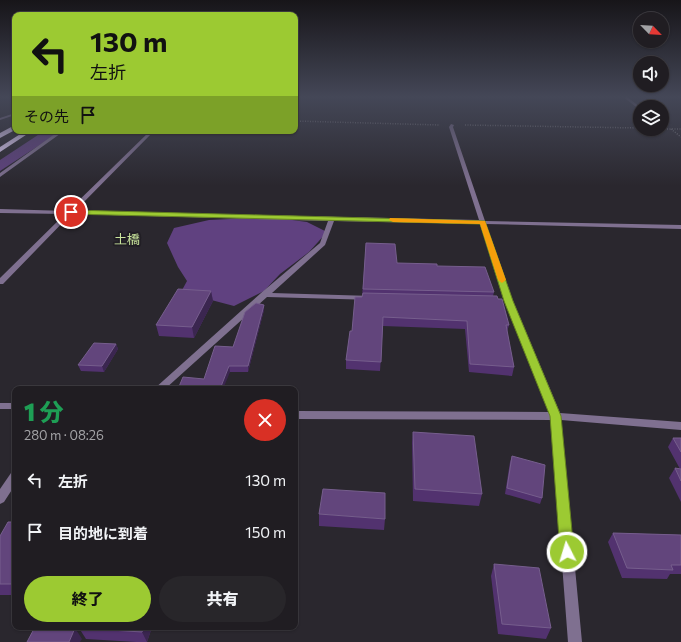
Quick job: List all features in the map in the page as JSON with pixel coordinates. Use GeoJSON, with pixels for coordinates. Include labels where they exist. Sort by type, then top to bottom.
{"type":"FeatureCollection","features":[{"type":"Feature","properties":{"kind":"highway"},"geometry":{"type":"LineString","coordinates":[[0,136],[12,129]]}},
{"type":"Feature","properties":{"kind":"highway"},"geometry":{"type":"LineString","coordinates":[[0,150],[24,134]]}},
{"type":"Feature","properties":{"kind":"street"},"geometry":{"type":"LineString","coordinates":[[452,126],[483,222],[505,301],[556,416],[574,642]]}},
{"type":"Feature","properties":{"kind":"street"},"geometry":{"type":"LineString","coordinates":[[0,175],[58,134]]}},
{"type":"Feature","properties":{"kind":"street"},"geometry":{"type":"LineString","coordinates":[[0,282],[149,134]]}},
{"type":"Feature","properties":{"kind":"street"},"geometry":{"type":"LineString","coordinates":[[0,211],[681,226]]}},
{"type":"Feature","properties":{"kind":"street"},"geometry":{"type":"LineString","coordinates":[[162,386],[323,244],[332,218]]}},
{"type":"Feature","properties":{"kind":"street"},"geometry":{"type":"LineString","coordinates":[[264,295],[382,298]]}},
{"type":"Feature","properties":{"kind":"street"},"geometry":{"type":"LineString","coordinates":[[0,406],[12,406]]}},
{"type":"Feature","properties":{"kind":"street"},"geometry":{"type":"LineString","coordinates":[[298,415],[556,416],[681,426]]}},
{"type":"Feature","properties":{"kind":"street"},"geometry":{"type":"LineString","coordinates":[[0,499],[12,481]]}},
{"type":"Feature","properties":{"kind":"path"},"geometry":{"type":"LineString","coordinates":[[670,129],[681,129]]}},
{"type":"Feature","properties":{"kind":"path"},"geometry":{"type":"LineString","coordinates":[[670,129],[681,137]]}},
{"type":"Feature","properties":{"kind":"shaded area"},"geometry":{"type":"Polygon","coordinates":[[[39,134],[56,134],[0,171],[0,160],[39,134]]]}},
{"type":"Feature","properties":{"kind":"shaded area"},"geometry":{"type":"Polygon","coordinates":[[[270,217],[307,222],[327,232],[309,252],[280,274],[264,291],[234,306],[181,292],[187,281],[178,267],[167,243],[174,228],[209,220],[270,217]]]}},
{"type":"Feature","properties":{"kind":"building"},"geometry":{"type":"Polygon","coordinates":[[[366,243],[395,244],[397,263],[485,267],[494,292],[363,289],[366,243]]]}},
{"type":"Feature","properties":{"kind":"building"},"geometry":{"type":"Polygon","coordinates":[[[178,289],[211,291],[192,327],[156,325],[178,289]]]}},
{"type":"Feature","properties":{"kind":"building"},"geometry":{"type":"Polygon","coordinates":[[[363,293],[497,296],[498,299],[502,299],[509,325],[506,325],[514,367],[470,364],[467,321],[383,317],[381,362],[346,360],[350,331],[352,331],[355,297],[362,297],[363,293]]]}},
{"type":"Feature","properties":{"kind":"building"},"geometry":{"type":"Polygon","coordinates":[[[256,303],[264,305],[248,366],[229,366],[221,386],[179,386],[183,377],[204,379],[215,346],[233,347],[245,312],[256,303]]]}},
{"type":"Feature","properties":{"kind":"building"},"geometry":{"type":"Polygon","coordinates":[[[94,343],[116,344],[102,366],[78,365],[94,343]]]}},
{"type":"Feature","properties":{"kind":"building"},"geometry":{"type":"Polygon","coordinates":[[[413,432],[474,436],[482,494],[415,489],[413,432]]]}},
{"type":"Feature","properties":{"kind":"building"},"geometry":{"type":"Polygon","coordinates":[[[673,438],[681,438],[681,452],[673,438]]]}},
{"type":"Feature","properties":{"kind":"building"},"geometry":{"type":"Polygon","coordinates":[[[512,456],[545,465],[542,498],[507,488],[512,456]]]}},
{"type":"Feature","properties":{"kind":"building"},"geometry":{"type":"Polygon","coordinates":[[[675,468],[681,469],[681,481],[675,468]]]}},
{"type":"Feature","properties":{"kind":"building"},"geometry":{"type":"Polygon","coordinates":[[[323,489],[385,493],[385,519],[319,514],[323,489]]]}},
{"type":"Feature","properties":{"kind":"building"},"geometry":{"type":"Polygon","coordinates":[[[8,522],[12,522],[12,584],[0,584],[0,536],[8,522]]]}},
{"type":"Feature","properties":{"kind":"building"},"geometry":{"type":"Polygon","coordinates":[[[613,533],[681,535],[681,565],[671,565],[673,570],[627,568],[613,533]]]}},
{"type":"Feature","properties":{"kind":"building"},"geometry":{"type":"Polygon","coordinates":[[[494,564],[539,568],[551,628],[502,624],[494,564]]]}},
{"type":"Feature","properties":{"kind":"building"},"geometry":{"type":"Polygon","coordinates":[[[33,630],[74,630],[69,642],[27,642],[33,630]]]}},
{"type":"Feature","properties":{"kind":"building"},"geometry":{"type":"Polygon","coordinates":[[[110,630],[143,630],[142,632],[110,630]]]}},
{"type":"Feature","properties":{"kind":"slow traffic"},"geometry":{"type":"LineString","coordinates":[[393,220],[483,222],[502,280]]}},
{"type":"Feature","properties":{"kind":"district","name":"土橋"},"geometry":{"type":"Point","coordinates":[127,239]}},
{"type":"Feature","properties":{"kind":"route"},"geometry":{"type":"LineString","coordinates":[[71,212],[483,222],[508,301],[556,416],[567,552]]}}]}
